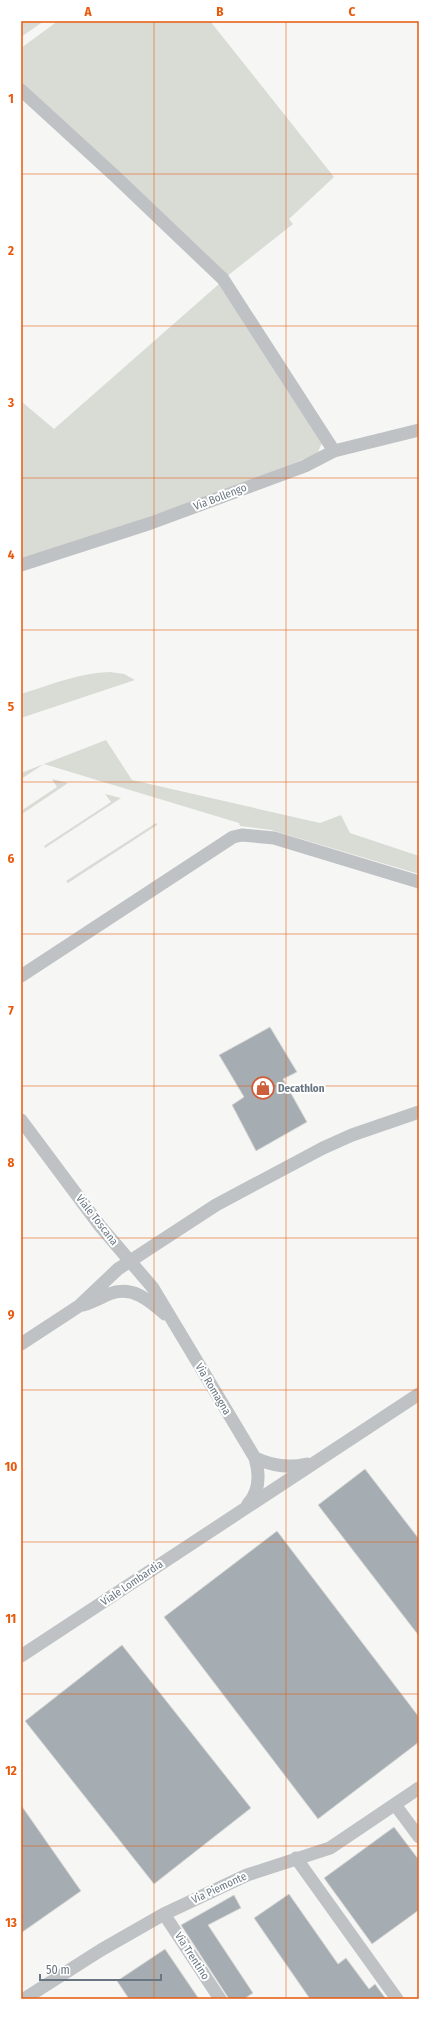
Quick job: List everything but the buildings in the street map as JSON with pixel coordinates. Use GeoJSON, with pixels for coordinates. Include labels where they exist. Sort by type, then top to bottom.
{"type":"FeatureCollection","features":[{"type":"Feature","properties":{"kind":"street"},"geometry":{"type":"LineString","coordinates":[[21,90],[116,177],[222,279],[334,451]]}},
{"type":"Feature","properties":{"kind":"street","name":"Via Bollengo"},"geometry":{"type":"LineString","coordinates":[[21,565],[151,523],[305,466],[334,451],[419,430]]}},
{"type":"Feature","properties":{"kind":"street"},"geometry":{"type":"LineString","coordinates":[[21,976],[233,837],[242,835],[274,838],[419,882]]}},
{"type":"Feature","properties":{"kind":"street"},"geometry":{"type":"LineString","coordinates":[[21,1344],[79,1306],[118,1269],[216,1205],[323,1148],[352,1135],[419,1112]]}},
{"type":"Feature","properties":{"kind":"street","name":"Viale Toscana"},"geometry":{"type":"LineString","coordinates":[[21,1120],[100,1226],[131,1260],[153,1288],[171,1320]]}},
{"type":"Feature","properties":{"kind":"street"},"geometry":{"type":"LineString","coordinates":[[79,1306],[95,1302],[119,1291],[127,1291],[139,1294],[171,1320]]}},
{"type":"Feature","properties":{"kind":"street","name":"Via Romagna"},"geometry":{"type":"LineString","coordinates":[[171,1320],[255,1458],[259,1470],[259,1482],[254,1497],[242,1509]]}},
{"type":"Feature","properties":{"kind":"street"},"geometry":{"type":"LineString","coordinates":[[242,1509],[419,1394]]}},
{"type":"Feature","properties":{"kind":"street"},"geometry":{"type":"LineString","coordinates":[[255,1458],[272,1465],[293,1467],[314,1463]]}},
{"type":"Feature","properties":{"kind":"street","name":"Viale Lombardia"},"geometry":{"type":"LineString","coordinates":[[21,1656],[242,1509]]}},
{"type":"Feature","properties":{"kind":"street","name":"Via Piemonte"},"geometry":{"type":"LineString","coordinates":[[24,1999],[101,1950],[164,1914],[247,1875],[330,1848],[396,1806],[419,1788]]}},
{"type":"Feature","properties":{"kind":"street"},"geometry":{"type":"LineString","coordinates":[[396,1806],[419,1837]]}},
{"type":"Feature","properties":{"kind":"street"},"geometry":{"type":"LineString","coordinates":[[296,1858],[397,1999]]}},
{"type":"Feature","properties":{"kind":"street","name":"Via Trentino"},"geometry":{"type":"LineString","coordinates":[[164,1914],[220,1999]]}},
{"type":"Feature","properties":{"kind":"shaded area"},"geometry":{"type":"Polygon","coordinates":[[[21,21],[44,21],[21,37],[21,21]]]}},
{"type":"Feature","properties":{"kind":"shaded area"},"geometry":{"type":"Polygon","coordinates":[[[58,21],[210,21],[334,177],[289,219],[293,224],[226,277],[21,85],[21,48],[58,21]]]}},
{"type":"Feature","properties":{"kind":"shaded area"},"geometry":{"type":"Polygon","coordinates":[[[219,284],[322,443],[317,454],[207,497],[21,561],[21,401],[54,429],[219,284]]]}},
{"type":"Feature","properties":{"kind":"shaded area"},"geometry":{"type":"Polygon","coordinates":[[[110,672],[124,674],[135,680],[21,718],[21,694],[76,677],[110,672]]]}},
{"type":"Feature","properties":{"kind":"shaded area"},"geometry":{"type":"Polygon","coordinates":[[[106,740],[132,780],[320,823],[341,815],[350,833],[419,856],[419,874],[271,830],[240,826],[239,823],[44,764],[106,740]]]}},
{"type":"Feature","properties":{"kind":"shaded area"},"geometry":{"type":"Polygon","coordinates":[[[44,764],[21,779],[21,773],[44,764]]]}},
{"type":"Feature","properties":{"kind":"shaded area"},"geometry":{"type":"Polygon","coordinates":[[[52,779],[68,783],[22,814],[21,811],[57,787],[52,779]]]}},
{"type":"Feature","properties":{"kind":"shaded area"},"geometry":{"type":"Polygon","coordinates":[[[105,794],[121,798],[45,848],[44,846],[111,802],[105,794]]]}},
{"type":"Feature","properties":{"kind":"shaded area"},"geometry":{"type":"Polygon","coordinates":[[[156,823],[157,825],[68,883],[66,881],[156,823]]]}},
{"type":"Feature","properties":{"kind":"place","name":"Decathlon"},"geometry":{"type":"Point","coordinates":[263,1088]}}]}
